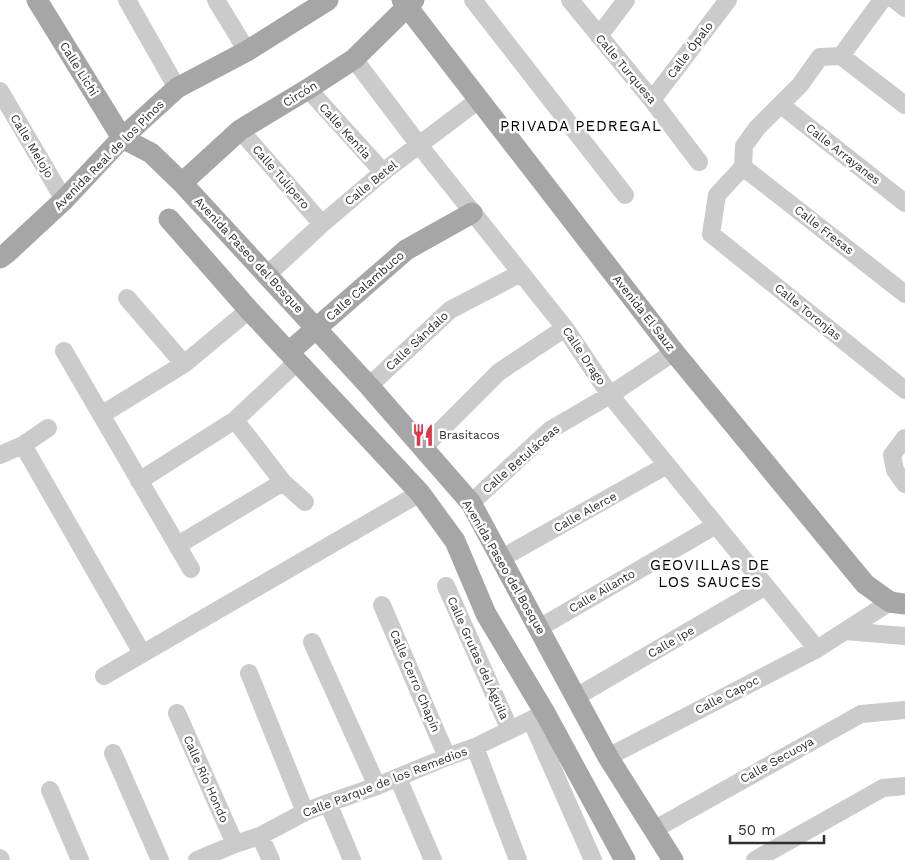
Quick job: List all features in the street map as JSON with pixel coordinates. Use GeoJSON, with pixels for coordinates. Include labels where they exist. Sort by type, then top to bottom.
{"type":"FeatureCollection","features":[{"type":"Feature","properties":{"kind":"main road","name":"Calle Lichi"},"geometry":{"type":"LineString","coordinates":[[37,0],[122,138]]}},
{"type":"Feature","properties":{"kind":"main road","name":"Circón"},"geometry":{"type":"LineString","coordinates":[[182,183],[240,130],[354,59],[407,2]]}},
{"type":"Feature","properties":{"kind":"main road","name":"Avenida El Sauz"},"geometry":{"type":"LineString","coordinates":[[407,2],[674,352],[865,584],[898,603]]}},
{"type":"Feature","properties":{"kind":"main road","name":"Avenida Real de los Pinos"},"geometry":{"type":"LineString","coordinates":[[3,250],[64,200],[122,138],[177,88],[247,51],[316,3]]}},
{"type":"Feature","properties":{"kind":"main road","name":"Avenida Paseo del Bosque"},"geometry":{"type":"LineString","coordinates":[[122,138],[151,153],[182,183],[369,386],[471,503],[608,757],[673,860]]}},
{"type":"Feature","properties":{"kind":"main road","name":"Calle Calambuco"},"geometry":{"type":"LineString","coordinates":[[293,356],[316,328],[406,250],[472,213]]}},
{"type":"Feature","properties":{"kind":"main road"},"geometry":{"type":"LineString","coordinates":[[169,219],[249,310],[420,492],[455,541],[486,614],[538,717],[622,853]]}},
{"type":"Feature","properties":{"kind":"street"},"geometry":{"type":"LineString","coordinates":[[127,0],[177,88]]}},
{"type":"Feature","properties":{"kind":"street"},"geometry":{"type":"LineString","coordinates":[[216,0],[247,51]]}},
{"type":"Feature","properties":{"kind":"street"},"geometry":{"type":"LineString","coordinates":[[473,0],[625,195]]}},
{"type":"Feature","properties":{"kind":"street","name":"Calle Turquesa"},"geometry":{"type":"LineString","coordinates":[[570,0],[652,100],[699,162]]}},
{"type":"Feature","properties":{"kind":"street"},"geometry":{"type":"LineString","coordinates":[[599,36],[626,0]]}},
{"type":"Feature","properties":{"kind":"street","name":"Calle Ópalo"},"geometry":{"type":"LineString","coordinates":[[652,100],[728,0]]}},
{"type":"Feature","properties":{"kind":"street"},"geometry":{"type":"LineString","coordinates":[[841,56],[882,0]]}},
{"type":"Feature","properties":{"kind":"street"},"geometry":{"type":"LineString","coordinates":[[895,0],[905,8]]}},
{"type":"Feature","properties":{"kind":"street"},"geometry":{"type":"LineString","coordinates":[[742,167],[744,146],[757,128],[800,85],[820,57],[841,56],[905,105]]}},
{"type":"Feature","properties":{"kind":"street","name":"Calle Drago"},"geometry":{"type":"LineString","coordinates":[[354,59],[472,213],[565,328],[610,395],[817,649]]}},
{"type":"Feature","properties":{"kind":"street","name":"Calle Kentia"},"geometry":{"type":"LineString","coordinates":[[308,89],[382,172]]}},
{"type":"Feature","properties":{"kind":"street","name":"Calle Melojo"},"geometry":{"type":"LineString","coordinates":[[0,91],[64,200]]}},
{"type":"Feature","properties":{"kind":"street","name":"Calle Betel"},"geometry":{"type":"LineString","coordinates":[[267,274],[382,172],[480,99]]}},
{"type":"Feature","properties":{"kind":"street","name":"Calle Arrayanes"},"geometry":{"type":"LineString","coordinates":[[781,105],[905,203]]}},
{"type":"Feature","properties":{"kind":"street","name":"Calle Tulipero"},"geometry":{"type":"LineString","coordinates":[[240,130],[322,224]]}},
{"type":"Feature","properties":{"kind":"street","name":"Calle Toronjas"},"geometry":{"type":"LineString","coordinates":[[742,167],[717,195],[710,234],[905,390]]}},
{"type":"Feature","properties":{"kind":"street","name":"Calle Fresas"},"geometry":{"type":"LineString","coordinates":[[742,167],[905,294]]}},
{"type":"Feature","properties":{"kind":"street","name":"Calle Sándalo"},"geometry":{"type":"LineString","coordinates":[[369,386],[450,310],[521,272]]}},
{"type":"Feature","properties":{"kind":"street"},"geometry":{"type":"LineString","coordinates":[[127,298],[184,364]]}},
{"type":"Feature","properties":{"kind":"street"},"geometry":{"type":"LineString","coordinates":[[101,415],[184,364],[249,310]]}},
{"type":"Feature","properties":{"kind":"street"},"geometry":{"type":"LineString","coordinates":[[424,448],[498,372],[565,328]]}},
{"type":"Feature","properties":{"kind":"street"},"geometry":{"type":"LineString","coordinates":[[64,351],[191,569]]}},
{"type":"Feature","properties":{"kind":"street","name":"Calle Betuláceas"},"geometry":{"type":"LineString","coordinates":[[471,503],[550,430],[610,395],[674,352]]}},
{"type":"Feature","properties":{"kind":"street"},"geometry":{"type":"LineString","coordinates":[[139,481],[235,420],[293,356]]}},
{"type":"Feature","properties":{"kind":"street"},"geometry":{"type":"LineString","coordinates":[[235,420],[283,482],[305,502]]}},
{"type":"Feature","properties":{"kind":"street"},"geometry":{"type":"LineString","coordinates":[[0,455],[23,445],[48,428]]}},
{"type":"Feature","properties":{"kind":"street"},"geometry":{"type":"LineString","coordinates":[[905,438],[892,455],[895,470],[905,484]]}},
{"type":"Feature","properties":{"kind":"street"},"geometry":{"type":"LineString","coordinates":[[23,445],[142,653]]}},
{"type":"Feature","properties":{"kind":"street","name":"Calle Alerce"},"geometry":{"type":"LineString","coordinates":[[502,558],[667,465]]}},
{"type":"Feature","properties":{"kind":"street"},"geometry":{"type":"LineString","coordinates":[[178,545],[283,482]]}},
{"type":"Feature","properties":{"kind":"street"},"geometry":{"type":"LineString","coordinates":[[104,676],[420,492]]}},
{"type":"Feature","properties":{"kind":"street","name":"Calle Ailanto"},"geometry":{"type":"LineString","coordinates":[[539,628],[716,526]]}},
{"type":"Feature","properties":{"kind":"street","name":"Calle Grutas del Águila"},"geometry":{"type":"LineString","coordinates":[[446,586],[510,730]]}},
{"type":"Feature","properties":{"kind":"street","name":"Calle Ipe"},"geometry":{"type":"LineString","coordinates":[[576,697],[766,586]]}},
{"type":"Feature","properties":{"kind":"street","name":"Calle Capoc"},"geometry":{"type":"LineString","coordinates":[[608,757],[817,649],[845,631],[898,603]]}},
{"type":"Feature","properties":{"kind":"street","name":"Calle Cerro Chapín"},"geometry":{"type":"LineString","coordinates":[[382,605],[447,757]]}},
{"type":"Feature","properties":{"kind":"street"},"geometry":{"type":"LineString","coordinates":[[845,631],[905,636]]}},
{"type":"Feature","properties":{"kind":"street"},"geometry":{"type":"LineString","coordinates":[[312,642],[377,786]]}},
{"type":"Feature","properties":{"kind":"street"},"geometry":{"type":"LineString","coordinates":[[248,673],[305,812]]}},
{"type":"Feature","properties":{"kind":"street","name":"Calle Secuoya"},"geometry":{"type":"LineString","coordinates":[[655,829],[861,714],[905,710]]}},
{"type":"Feature","properties":{"kind":"street","name":"Calle Río Hondo"},"geometry":{"type":"LineString","coordinates":[[177,713],[235,844]]}},
{"type":"Feature","properties":{"kind":"street"},"geometry":{"type":"LineString","coordinates":[[538,717],[593,860],[622,853]]}},
{"type":"Feature","properties":{"kind":"street","name":"Calle Parque de los Remedios"},"geometry":{"type":"LineString","coordinates":[[197,860],[260,836],[305,812],[476,747],[538,717]]}},
{"type":"Feature","properties":{"kind":"street"},"geometry":{"type":"LineString","coordinates":[[476,747],[518,860]]}},
{"type":"Feature","properties":{"kind":"street"},"geometry":{"type":"LineString","coordinates":[[113,753],[160,860]]}},
{"type":"Feature","properties":{"kind":"street"},"geometry":{"type":"LineString","coordinates":[[398,778],[433,860]]}},
{"type":"Feature","properties":{"kind":"street"},"geometry":{"type":"LineString","coordinates":[[755,860],[883,788],[905,786]]}},
{"type":"Feature","properties":{"kind":"street"},"geometry":{"type":"LineString","coordinates":[[50,790],[80,860]]}},
{"type":"Feature","properties":{"kind":"street"},"geometry":{"type":"LineString","coordinates":[[328,803],[352,860]]}},
{"type":"Feature","properties":{"kind":"street"},"geometry":{"type":"LineString","coordinates":[[260,836],[271,860]]}},
{"type":"Feature","properties":{"kind":"place","name":"Brasitacos"},"geometry":{"type":"Point","coordinates":[423,435]}},
{"type":"Feature","properties":{"kind":"district","name":"PRIVADA PEDREGAL"},"geometry":{"type":"Point","coordinates":[581,126]}},
{"type":"Feature","properties":{"kind":"district","name":"GEOVILLAS DE LOS SAUCES"},"geometry":{"type":"Point","coordinates":[710,574]}}]}
